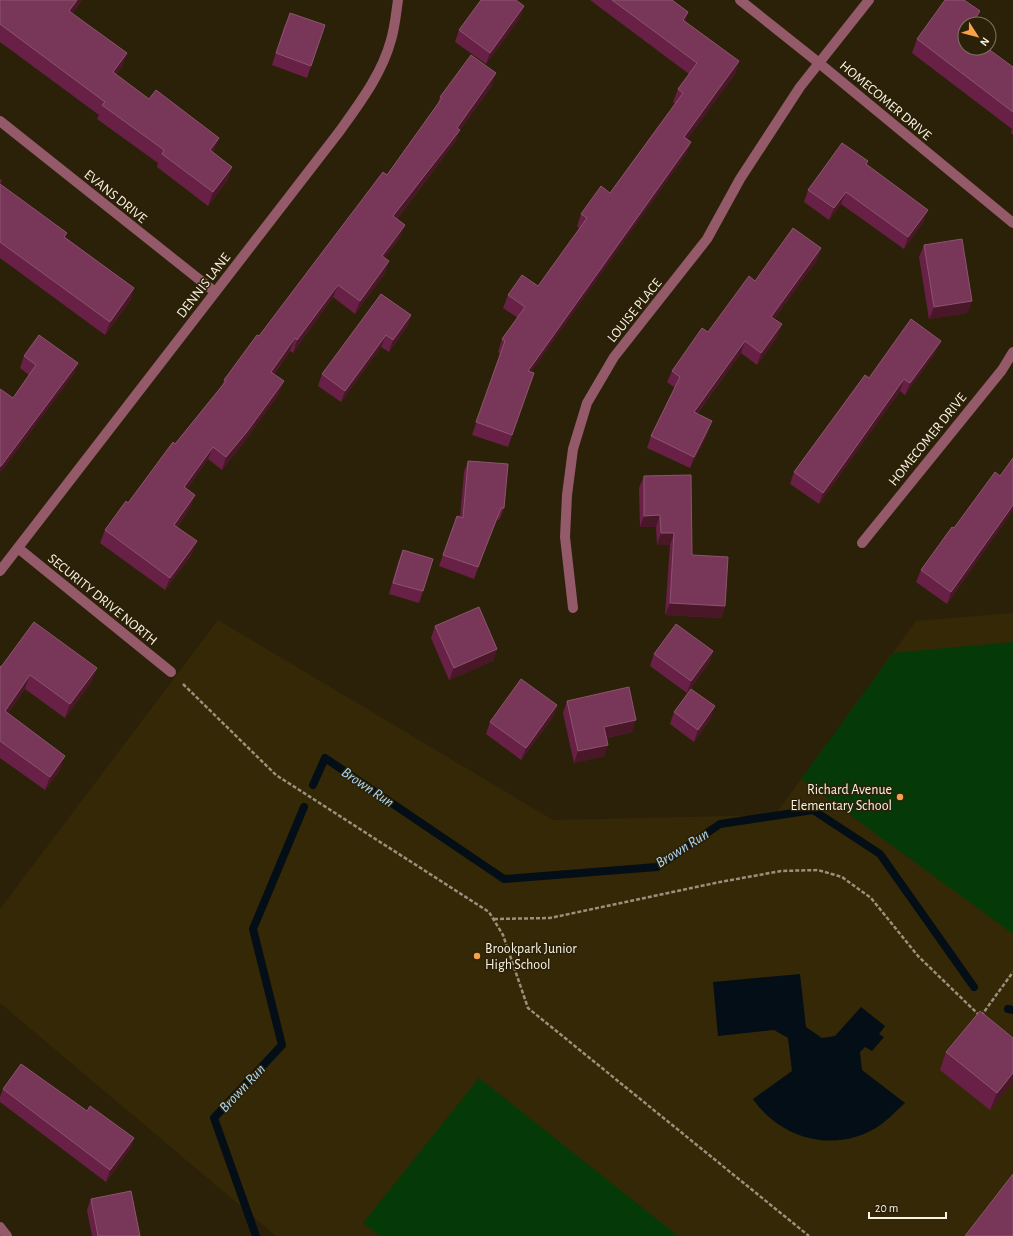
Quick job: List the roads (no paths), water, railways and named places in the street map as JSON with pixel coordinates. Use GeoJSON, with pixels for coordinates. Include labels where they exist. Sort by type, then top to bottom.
{"type":"FeatureCollection","features":[{"type":"Feature","properties":{"kind":"street","name":"DENNIS LANE"},"geometry":{"type":"LineString","coordinates":[[0,571],[339,132],[365,95],[383,61],[391,40],[398,0]]}},
{"type":"Feature","properties":{"kind":"street","name":"HOMECOMER DRIVE"},"geometry":{"type":"LineString","coordinates":[[740,0],[1013,223]]}},
{"type":"Feature","properties":{"kind":"street","name":"LOUISE PLACE"},"geometry":{"type":"LineString","coordinates":[[573,608],[565,537],[567,495],[573,449],[587,403],[614,357],[707,239],[744,172],[800,87],[869,0]]}},
{"type":"Feature","properties":{"kind":"street","name":"EVANS DRIVE"},"geometry":{"type":"LineString","coordinates":[[0,121],[215,292]]}},
{"type":"Feature","properties":{"kind":"street","name":"HOMECOMER DRIVE"},"geometry":{"type":"LineString","coordinates":[[862,543],[1002,370],[1013,352]]}},
{"type":"Feature","properties":{"kind":"street","name":"SECURITY DRIVE NORTH"},"geometry":{"type":"LineString","coordinates":[[18,548],[171,672]]}},
{"type":"Feature","properties":{"kind":"street"},"geometry":{"type":"LineString","coordinates":[[0,1227],[6,1236]]}},
{"type":"Feature","properties":{"kind":"waterway","name":"Brown Run"},"geometry":{"type":"LineString","coordinates":[[313,785],[325,758],[504,879],[657,867],[720,824],[813,810],[880,854],[974,987]]}},
{"type":"Feature","properties":{"kind":"waterway","name":"Brown Run"},"geometry":{"type":"LineString","coordinates":[[256,1236],[214,1118],[282,1045],[253,929],[304,807]]}},
{"type":"Feature","properties":{"kind":"waterway","name":"Brown Run"},"geometry":{"type":"LineString","coordinates":[[1008,1009],[1013,1010]]}},
{"type":"Feature","properties":{"kind":"place","name":"Richard Avenue Elementary School"},"geometry":{"type":"Point","coordinates":[900,797]}},
{"type":"Feature","properties":{"kind":"place","name":"Brookpark Junior High School"},"geometry":{"type":"Point","coordinates":[477,956]}}]}
